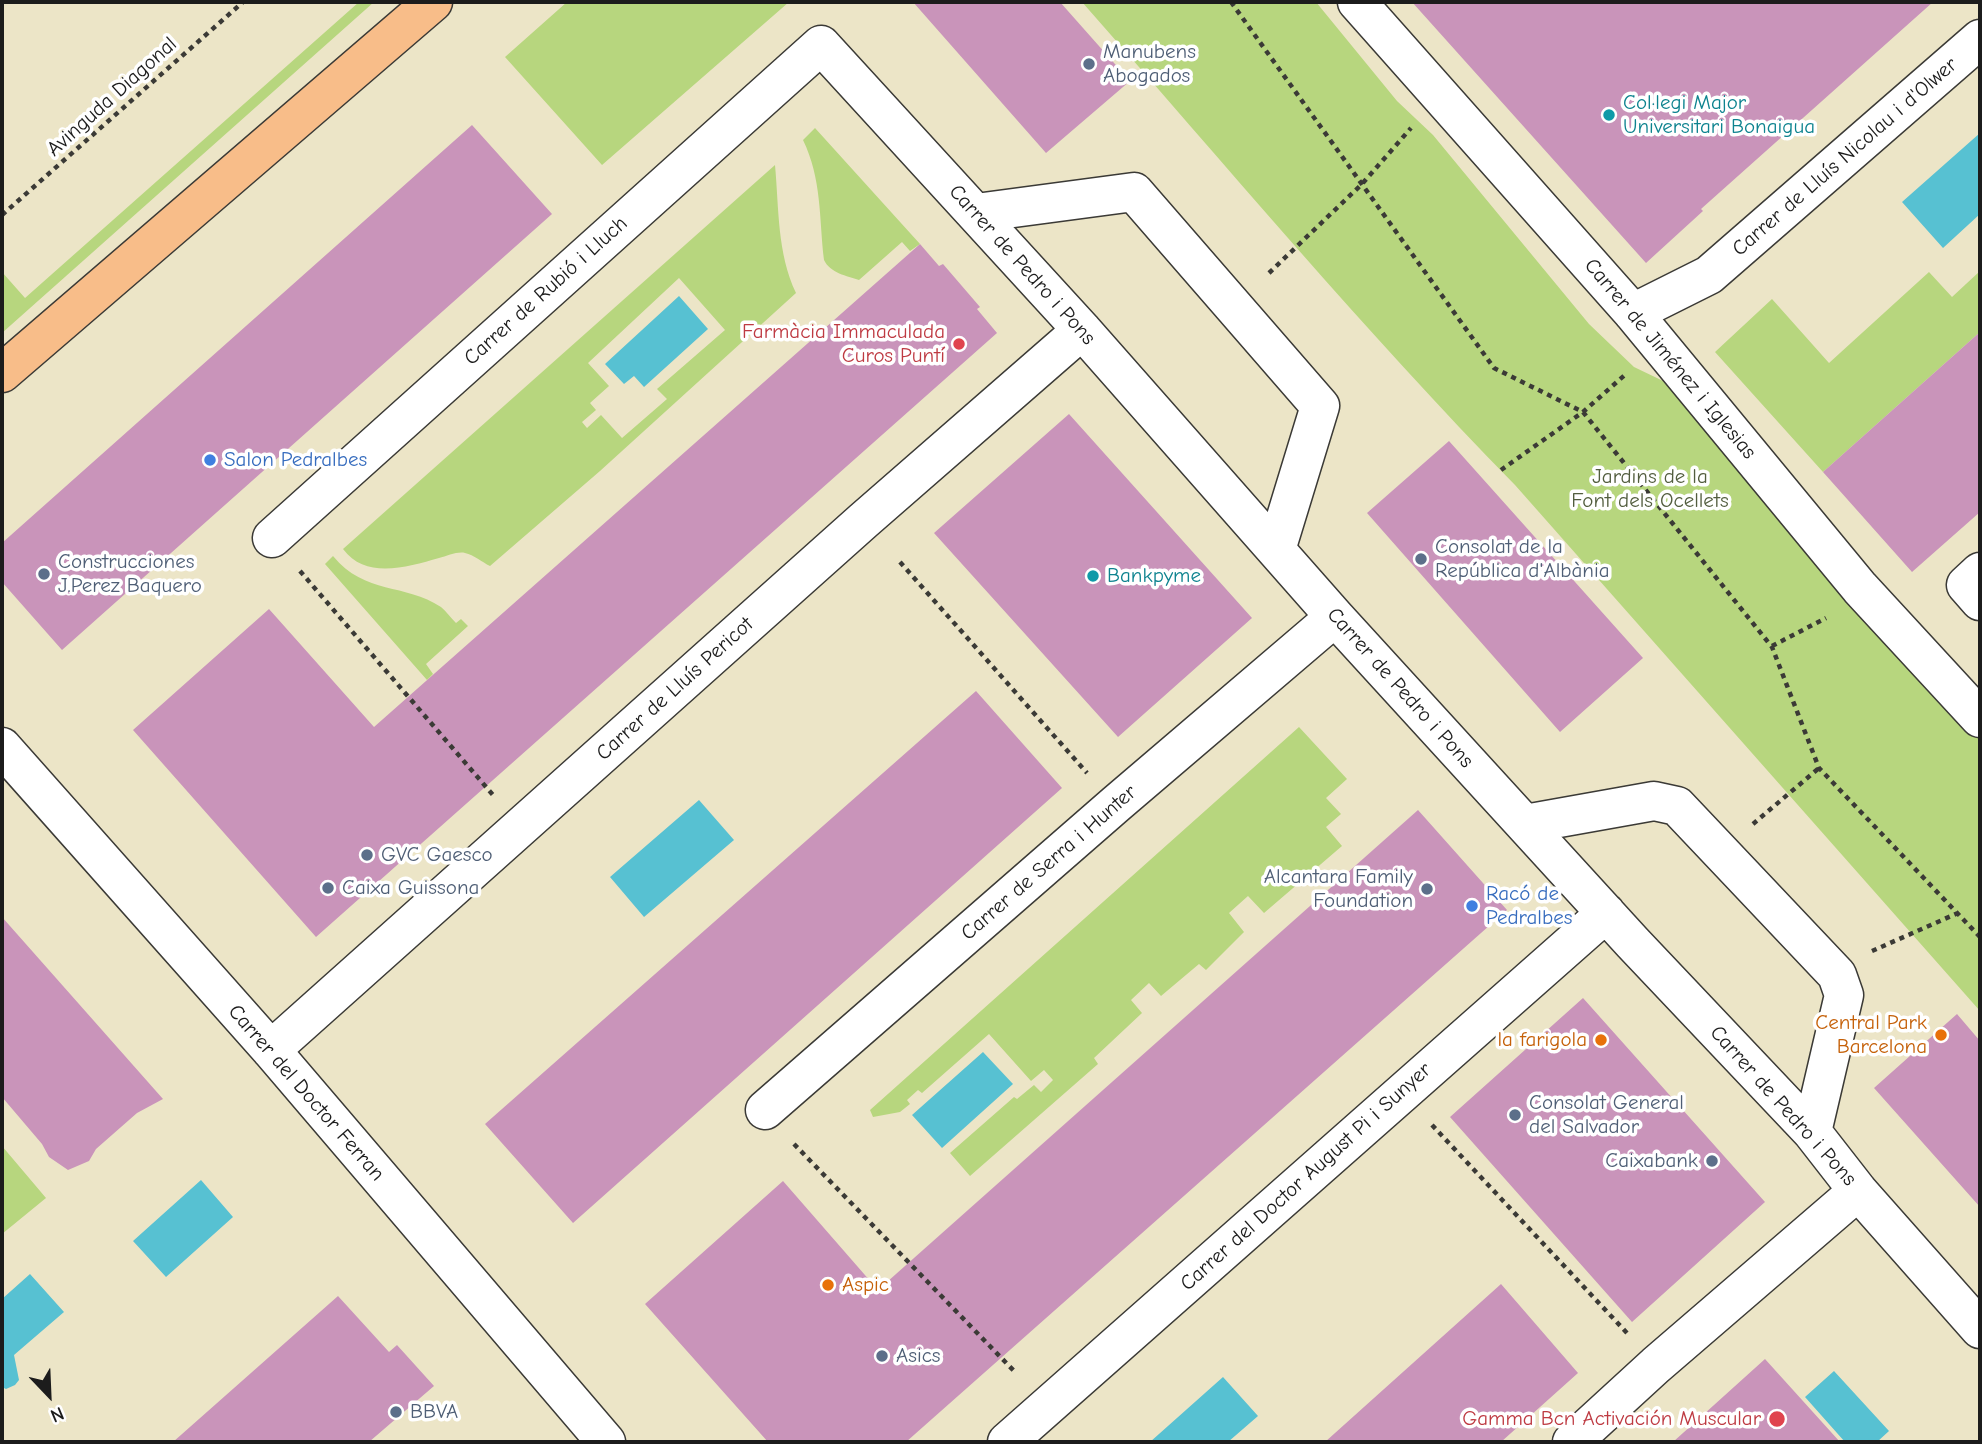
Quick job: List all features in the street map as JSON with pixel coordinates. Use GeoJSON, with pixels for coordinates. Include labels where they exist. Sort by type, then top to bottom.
{"type":"FeatureCollection","features":[{"type":"Feature","properties":{"kind":"main road"},"geometry":{"type":"LineString","coordinates":[[2,373],[433,2]]}},
{"type":"Feature","properties":{"kind":"street","name":"Carrer de Jiménez i Iglesias"},"geometry":{"type":"LineString","coordinates":[[1357,2],[1633,313],[1867,596],[1980,718]]}},
{"type":"Feature","properties":{"kind":"street","name":"Carrer de Lluís Nicolau i d'Olwer"},"geometry":{"type":"LineString","coordinates":[[1633,313],[1709,275],[1980,39]]}},
{"type":"Feature","properties":{"kind":"street","name":"Carrer de Pedro i Pons"},"geometry":{"type":"LineString","coordinates":[[821,45],[1082,330],[1335,617],[1606,913],[1812,1132],[1858,1191],[1980,1329]]}},
{"type":"Feature","properties":{"kind":"street","name":"Carrer de Rubió i Lluch"},"geometry":{"type":"LineString","coordinates":[[272,538],[821,45]]}},
{"type":"Feature","properties":{"kind":"street"},"geometry":{"type":"LineString","coordinates":[[976,213],[1134,192],[1320,406],[1276,550]]}},
{"type":"Feature","properties":{"kind":"street","name":"Carrer de Lluís Pericot"},"geometry":{"type":"LineString","coordinates":[[271,1050],[863,521],[1082,330]]}},
{"type":"Feature","properties":{"kind":"street"},"geometry":{"type":"LineString","coordinates":[[1980,572],[1966,585],[1980,601]]}},
{"type":"Feature","properties":{"kind":"street","name":"Carrer de Serra i Hunter"},"geometry":{"type":"LineString","coordinates":[[765,1110],[1335,617]]}},
{"type":"Feature","properties":{"kind":"street","name":"Carrer del Doctor Ferran"},"geometry":{"type":"LineString","coordinates":[[2,747],[271,1050],[606,1442]]}},
{"type":"Feature","properties":{"kind":"street"},"geometry":{"type":"LineString","coordinates":[[1525,824],[1654,801],[1677,806],[1837,975],[1844,995],[1812,1132]]}},
{"type":"Feature","properties":{"kind":"street","name":"Carrer del Doctor August Pi i Sunyer"},"geometry":{"type":"LineString","coordinates":[[1007,1442],[1606,913]]}},
{"type":"Feature","properties":{"kind":"street"},"geometry":{"type":"LineString","coordinates":[[1572,1442],[1656,1365],[1858,1191]]}},
{"type":"Feature","properties":{"kind":"path","name":"Avinguda Diagonal"},"geometry":{"type":"LineString","coordinates":[[2,215],[243,2]]}},
{"type":"Feature","properties":{"kind":"path"},"geometry":{"type":"LineString","coordinates":[[1231,2],[1494,368],[1583,412],[1772,647],[1819,768],[1980,937]]}},
{"type":"Feature","properties":{"kind":"path"},"geometry":{"type":"LineString","coordinates":[[1269,272],[1362,184],[1440,96]]}},
{"type":"Feature","properties":{"kind":"path"},"geometry":{"type":"LineString","coordinates":[[1501,471],[1583,412],[1634,367],[1662,348]]}},
{"type":"Feature","properties":{"kind":"path"},"geometry":{"type":"LineString","coordinates":[[272,538],[498,800]]}},
{"type":"Feature","properties":{"kind":"path"},"geometry":{"type":"LineString","coordinates":[[900,562],[1090,776]]}},
{"type":"Feature","properties":{"kind":"path"},"geometry":{"type":"LineString","coordinates":[[1772,647],[1867,596]]}},
{"type":"Feature","properties":{"kind":"path"},"geometry":{"type":"LineString","coordinates":[[1752,825],[1819,768]]}},
{"type":"Feature","properties":{"kind":"path"},"geometry":{"type":"LineString","coordinates":[[1867,953],[1958,913]]}},
{"type":"Feature","properties":{"kind":"path"},"geometry":{"type":"LineString","coordinates":[[765,1110],[793,1143],[1015,1373]]}},
{"type":"Feature","properties":{"kind":"path"},"geometry":{"type":"LineString","coordinates":[[1431,1124],[1630,1337]]}},
{"type":"Feature","properties":{"kind":"green space"},"geometry":{"type":"Polygon","coordinates":[[[359,2],[374,2],[2,333],[2,272],[25,298],[359,2]]]}},
{"type":"Feature","properties":{"kind":"green space"},"geometry":{"type":"Polygon","coordinates":[[[567,2],[789,2],[602,165],[505,57],[567,2]]]}},
{"type":"Feature","properties":{"kind":"green space","name":"Jardins de la Font dels Ocellets"},"geometry":{"type":"Polygon","coordinates":[[[1082,2],[1316,2],[1397,101],[1433,135],[1589,324],[1634,367],[1707,402],[1980,718],[1980,1011],[1515,485],[1349,307],[1082,2]]]}},
{"type":"Feature","properties":{"kind":"green space"},"geometry":{"type":"Polygon","coordinates":[[[815,128],[920,244],[910,251],[902,242],[859,280],[835,271],[824,260],[817,184],[803,140],[815,128]]]}},
{"type":"Feature","properties":{"kind":"green space"},"geometry":{"type":"Polygon","coordinates":[[[775,165],[782,246],[796,293],[600,471],[490,566],[472,555],[456,553],[401,567],[375,568],[352,559],[343,549],[775,165]],[[679,278],[588,363],[609,386],[590,403],[596,410],[582,422],[587,428],[601,415],[622,438],[667,399],[657,389],[725,330],[679,278]]]}},
{"type":"Feature","properties":{"kind":"green space"},"geometry":{"type":"Polygon","coordinates":[[[1980,271],[1980,332],[1823,472],[1715,352],[1772,299],[1829,363],[1929,272],[1952,297],[1980,271]]]}},
{"type":"Feature","properties":{"kind":"green space"},"geometry":{"type":"Polygon","coordinates":[[[333,556],[358,577],[427,600],[441,607],[456,623],[461,619],[468,626],[426,664],[433,674],[427,680],[325,564],[333,556]]]}},
{"type":"Feature","properties":{"kind":"green space"},"geometry":{"type":"Polygon","coordinates":[[[1299,727],[1347,779],[1326,798],[1341,814],[1326,827],[1342,846],[1264,913],[1248,896],[1229,913],[1244,932],[1206,970],[1199,964],[1161,996],[1149,983],[1131,1000],[1142,1013],[1094,1058],[1098,1064],[970,1176],[950,1153],[1014,1097],[1017,1099],[1034,1085],[1041,1092],[1053,1080],[1044,1070],[1031,1081],[989,1034],[922,1093],[918,1090],[907,1100],[910,1104],[900,1112],[873,1117],[870,1110],[1299,727]]]}},
{"type":"Feature","properties":{"kind":"green space"},"geometry":{"type":"Polygon","coordinates":[[[2,1146],[46,1198],[2,1234],[2,1146]]]}},
{"type":"Feature","properties":{"kind":"water"},"geometry":{"type":"Polygon","coordinates":[[[1980,133],[1980,214],[1943,248],[1902,202],[1980,133]]]}},
{"type":"Feature","properties":{"kind":"water"},"geometry":{"type":"Polygon","coordinates":[[[679,296],[708,329],[644,387],[634,376],[624,384],[605,364],[679,296]]]}},
{"type":"Feature","properties":{"kind":"water"},"geometry":{"type":"Polygon","coordinates":[[[699,800],[734,840],[644,917],[610,877],[699,800]]]}},
{"type":"Feature","properties":{"kind":"water"},"geometry":{"type":"Polygon","coordinates":[[[983,1052],[1013,1084],[942,1148],[912,1115],[983,1052]]]}},
{"type":"Feature","properties":{"kind":"water"},"geometry":{"type":"Polygon","coordinates":[[[201,1180],[233,1217],[166,1277],[133,1241],[201,1180]]]}},
{"type":"Feature","properties":{"kind":"water"},"geometry":{"type":"Polygon","coordinates":[[[30,1274],[64,1312],[14,1355],[19,1380],[6,1389],[2,1387],[2,1299],[30,1274]]]}},
{"type":"Feature","properties":{"kind":"water"},"geometry":{"type":"Polygon","coordinates":[[[1834,1371],[1889,1431],[1877,1442],[1845,1442],[1805,1397],[1834,1371]]]}},
{"type":"Feature","properties":{"kind":"water"},"geometry":{"type":"Polygon","coordinates":[[[1223,1377],[1258,1416],[1228,1442],[1150,1442],[1223,1377]]]}},
{"type":"Feature","properties":{"kind":"building"},"geometry":{"type":"Polygon","coordinates":[[[913,2],[1060,2],[1130,81],[1046,153],[913,2]]]}},
{"type":"Feature","properties":{"kind":"building","name":"Col·legi Major Universitari Bonaigua"},"geometry":{"type":"Polygon","coordinates":[[[1412,2],[1933,2],[1701,209],[1703,211],[1646,263],[1412,2]]]}},
{"type":"Feature","properties":{"kind":"building"},"geometry":{"type":"Polygon","coordinates":[[[472,125],[552,214],[62,650],[2,582],[2,543],[472,125]]]}},
{"type":"Feature","properties":{"kind":"building"},"geometry":{"type":"Polygon","coordinates":[[[920,244],[939,266],[943,264],[980,307],[977,309],[997,333],[316,937],[133,730],[269,609],[374,727],[920,244]]]}},
{"type":"Feature","properties":{"kind":"building"},"geometry":{"type":"Polygon","coordinates":[[[1980,332],[1980,512],[1912,572],[1823,472],[1980,332]]]}},
{"type":"Feature","properties":{"kind":"building","name":"Bankpyme"},"geometry":{"type":"Polygon","coordinates":[[[1069,414],[1252,618],[1118,737],[934,533],[1069,414]]]}},
{"type":"Feature","properties":{"kind":"building"},"geometry":{"type":"Polygon","coordinates":[[[1449,441],[1643,658],[1560,732],[1367,513],[1449,441]]]}},
{"type":"Feature","properties":{"kind":"building"},"geometry":{"type":"Polygon","coordinates":[[[976,691],[1062,788],[573,1223],[485,1124],[976,691]]]}},
{"type":"Feature","properties":{"kind":"building"},"geometry":{"type":"Polygon","coordinates":[[[1418,810],[1507,910],[906,1442],[768,1442],[645,1304],[783,1181],[878,1290],[1418,810]]]}},
{"type":"Feature","properties":{"kind":"building"},"geometry":{"type":"Polygon","coordinates":[[[2,917],[163,1099],[137,1113],[96,1149],[89,1161],[68,1170],[49,1157],[42,1144],[2,1097],[2,917]]]}},
{"type":"Feature","properties":{"kind":"building"},"geometry":{"type":"Polygon","coordinates":[[[1583,998],[1765,1202],[1632,1322],[1450,1117],[1583,998]]]}},
{"type":"Feature","properties":{"kind":"building"},"geometry":{"type":"Polygon","coordinates":[[[1957,1014],[1980,1041],[1980,1207],[1874,1088],[1957,1014]]]}},
{"type":"Feature","properties":{"kind":"building"},"geometry":{"type":"Polygon","coordinates":[[[1501,1284],[1578,1373],[1501,1442],[1325,1442],[1501,1284]]]}},
{"type":"Feature","properties":{"kind":"building"},"geometry":{"type":"Polygon","coordinates":[[[338,1296],[389,1352],[397,1345],[434,1386],[369,1442],[173,1442],[338,1296]]]}},
{"type":"Feature","properties":{"kind":"building"},"geometry":{"type":"Polygon","coordinates":[[[1765,1359],[1840,1442],[1673,1442],[1765,1359]]]}},
{"type":"Feature","properties":{"kind":"place","name":"Manubens Abogados"},"geometry":{"type":"Point","coordinates":[1089,64]}},
{"type":"Feature","properties":{"kind":"place","name":"Col·legi Major Universitari Bonaigua"},"geometry":{"type":"Point","coordinates":[1609,115]}},
{"type":"Feature","properties":{"kind":"place","name":"Farmàcia Immaculada Curos Puntí"},"geometry":{"type":"Point","coordinates":[959,344]}},
{"type":"Feature","properties":{"kind":"place","name":"Salon Pedralbes"},"geometry":{"type":"Point","coordinates":[210,460]}},
{"type":"Feature","properties":{"kind":"place","name":"Consolat de la República d'Albània"},"geometry":{"type":"Point","coordinates":[1421,559]}},
{"type":"Feature","properties":{"kind":"place","name":"Construcciones J.Perez Baquero"},"geometry":{"type":"Point","coordinates":[44,574]}},
{"type":"Feature","properties":{"kind":"place","name":"Bankpyme"},"geometry":{"type":"Point","coordinates":[1093,576]}},
{"type":"Feature","properties":{"kind":"place","name":"GVC Gaesco"},"geometry":{"type":"Point","coordinates":[367,855]}},
{"type":"Feature","properties":{"kind":"place","name":"Caixa Guissona"},"geometry":{"type":"Point","coordinates":[328,888]}},
{"type":"Feature","properties":{"kind":"place","name":"Alcantara Family Foundation"},"geometry":{"type":"Point","coordinates":[1427,889]}},
{"type":"Feature","properties":{"kind":"place","name":"Racó de Pedralbes"},"geometry":{"type":"Point","coordinates":[1472,906]}},
{"type":"Feature","properties":{"kind":"place","name":"Central Park Barcelona"},"geometry":{"type":"Point","coordinates":[1941,1035]}},
{"type":"Feature","properties":{"kind":"place","name":"la farigola"},"geometry":{"type":"Point","coordinates":[1601,1040]}},
{"type":"Feature","properties":{"kind":"place","name":"Consolat General del Salvador"},"geometry":{"type":"Point","coordinates":[1515,1115]}},
{"type":"Feature","properties":{"kind":"place","name":"Caixabank"},"geometry":{"type":"Point","coordinates":[1712,1161]}},
{"type":"Feature","properties":{"kind":"place","name":"Aspic"},"geometry":{"type":"Point","coordinates":[828,1285]}},
{"type":"Feature","properties":{"kind":"place","name":"Asics"},"geometry":{"type":"Point","coordinates":[882,1356]}},
{"type":"Feature","properties":{"kind":"place","name":"BBVA"},"geometry":{"type":"Point","coordinates":[396,1412]}},
{"type":"Feature","properties":{"kind":"place","name":"Gamma Bcn Activación Muscular"},"geometry":{"type":"Point","coordinates":[1777,1419]}}]}
